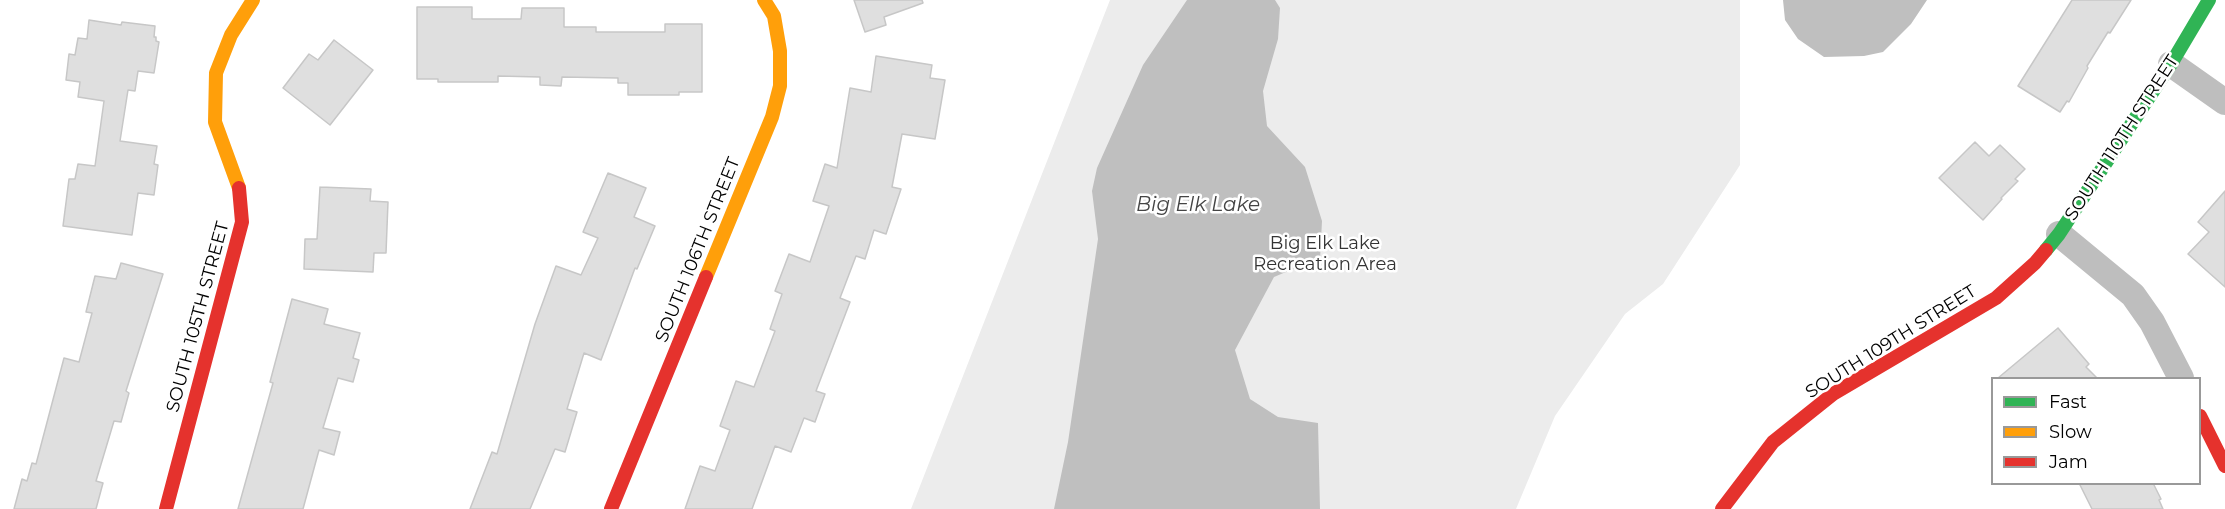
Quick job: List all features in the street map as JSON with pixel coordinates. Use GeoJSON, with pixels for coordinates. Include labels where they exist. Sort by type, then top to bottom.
{"type":"FeatureCollection","features":[{"type":"Feature","properties":{"kind":"street","name":"SOUTH 105TH STREET"},"geometry":{"type":"LineString","coordinates":[[166,509],[242,222],[241,193],[215,122],[216,73],[231,34],[253,0]]}},
{"type":"Feature","properties":{"kind":"street","name":"SOUTH 106TH STREET"},"geometry":{"type":"LineString","coordinates":[[611,509],[772,117],[780,86],[780,51],[774,16],[764,0]]}},
{"type":"Feature","properties":{"kind":"street","name":"SOUTH 110TH STREET"},"geometry":{"type":"LineString","coordinates":[[2180,377],[2152,322],[2133,295],[2059,234],[2171,64],[2209,0]]}},
{"type":"Feature","properties":{"kind":"street"},"geometry":{"type":"LineString","coordinates":[[2171,64],[2225,102]]}},
{"type":"Feature","properties":{"kind":"street","name":"SOUTH 109TH STREET"},"geometry":{"type":"LineString","coordinates":[[1722,509],[1773,442],[1833,394],[1995,298],[2034,263],[2059,234]]}},
{"type":"Feature","properties":{"kind":"street"},"geometry":{"type":"LineString","coordinates":[[2201,420],[2225,466]]}},
{"type":"Feature","properties":{"kind":"green space","name":"Big Elk Lake Recreation Area"},"geometry":{"type":"Polygon","coordinates":[[[1110,0],[1740,0],[1740,165],[1663,284],[1625,314],[1555,416],[1516,509],[911,509],[1110,0]]]}},
{"type":"Feature","properties":{"kind":"water","name":"Big Elk Lake"},"geometry":{"type":"Polygon","coordinates":[[[1187,0],[1275,0],[1280,8],[1278,39],[1263,91],[1267,126],[1305,167],[1322,221],[1320,260],[1311,271],[1293,269],[1274,277],[1235,350],[1250,399],[1278,417],[1318,423],[1320,509],[1054,509],[1068,442],[1098,239],[1092,191],[1097,168],[1143,65],[1187,0]]]}},
{"type":"Feature","properties":{"kind":"water"},"geometry":{"type":"Polygon","coordinates":[[[1783,0],[1927,0],[1911,24],[1883,52],[1864,56],[1824,57],[1798,39],[1785,20],[1783,0]]]}},
{"type":"Feature","properties":{"kind":"building"},"geometry":{"type":"Polygon","coordinates":[[[854,0],[922,0],[923,3],[884,17],[886,25],[865,32],[854,0]]]}},
{"type":"Feature","properties":{"kind":"building"},"geometry":{"type":"Polygon","coordinates":[[[2072,0],[2131,0],[2110,33],[2108,32],[2069,102],[2067,101],[2060,112],[2018,86],[2072,0]]]}},
{"type":"Feature","properties":{"kind":"building"},"geometry":{"type":"Polygon","coordinates":[[[417,7],[472,7],[472,19],[521,19],[522,8],[564,8],[564,27],[596,27],[596,32],[665,32],[665,24],[702,24],[702,92],[679,92],[679,95],[628,95],[628,83],[618,83],[618,78],[562,77],[561,86],[540,85],[540,77],[498,76],[498,82],[438,82],[438,79],[417,79],[417,7]]]}},
{"type":"Feature","properties":{"kind":"building"},"geometry":{"type":"Polygon","coordinates":[[[89,20],[121,25],[122,22],[155,26],[154,37],[159,42],[154,73],[138,71],[135,91],[128,90],[120,141],[157,146],[154,164],[158,165],[154,195],[138,193],[132,235],[63,226],[69,179],[75,179],[78,164],[95,166],[104,101],[78,97],[80,82],[66,80],[69,54],[75,55],[78,38],[87,39],[89,20]]]}},
{"type":"Feature","properties":{"kind":"building"},"geometry":{"type":"Polygon","coordinates":[[[334,40],[373,70],[330,125],[283,88],[309,54],[318,60],[334,40]]]}},
{"type":"Feature","properties":{"kind":"building"},"geometry":{"type":"Polygon","coordinates":[[[876,56],[932,65],[930,78],[945,80],[935,139],[902,134],[892,187],[901,189],[886,234],[874,230],[865,259],[856,256],[840,298],[850,302],[816,391],[825,394],[815,422],[804,418],[791,452],[775,446],[752,509],[685,509],[700,466],[715,471],[730,430],[720,426],[736,381],[754,387],[775,331],[770,329],[782,294],[775,291],[789,254],[810,262],[829,206],[813,201],[825,164],[837,168],[850,88],[871,92],[876,56]]]}},
{"type":"Feature","properties":{"kind":"building"},"geometry":{"type":"Polygon","coordinates":[[[1975,142],[1989,156],[2000,145],[2025,169],[2015,179],[2018,181],[1983,220],[1939,178],[1975,142]]]}},
{"type":"Feature","properties":{"kind":"building"},"geometry":{"type":"Polygon","coordinates":[[[608,173],[646,188],[634,217],[655,226],[637,269],[635,268],[601,360],[584,353],[567,409],[577,412],[565,452],[555,449],[530,509],[470,509],[492,452],[497,454],[535,324],[556,266],[581,275],[598,238],[583,232],[608,173]]]}},
{"type":"Feature","properties":{"kind":"building"},"geometry":{"type":"Polygon","coordinates":[[[320,187],[371,189],[370,201],[388,202],[386,253],[374,253],[373,272],[304,269],[305,239],[317,239],[320,187]]]}},
{"type":"Feature","properties":{"kind":"building"},"geometry":{"type":"Polygon","coordinates":[[[2225,191],[2225,287],[2188,254],[2209,232],[2198,222],[2225,191]]]}},
{"type":"Feature","properties":{"kind":"building"},"geometry":{"type":"Polygon","coordinates":[[[121,263],[163,274],[126,391],[129,393],[121,422],[114,421],[96,481],[103,483],[96,509],[14,509],[22,479],[27,481],[32,463],[36,464],[64,358],[79,362],[92,313],[86,312],[95,276],[116,279],[121,263]]]}},
{"type":"Feature","properties":{"kind":"building"},"geometry":{"type":"Polygon","coordinates":[[[292,299],[328,309],[324,324],[360,333],[353,358],[359,360],[353,382],[338,378],[323,428],[340,432],[334,455],[319,450],[303,509],[238,509],[273,383],[270,382],[292,299]]]}},
{"type":"Feature","properties":{"kind":"building"},"geometry":{"type":"Polygon","coordinates":[[[2058,328],[2089,364],[2086,367],[2096,377],[1999,377],[2058,328]]]}},
{"type":"Feature","properties":{"kind":"building"},"geometry":{"type":"Polygon","coordinates":[[[2080,485],[2154,485],[2163,509],[2092,509],[2080,485]]]}},
{"type":"Feature","properties":{"kind":"traffic: fast"},"geometry":{"type":"LineString","coordinates":[[2046,250],[2059,234],[2171,64],[2209,0]]}},
{"type":"Feature","properties":{"kind":"traffic: slow"},"geometry":{"type":"LineString","coordinates":[[239,188],[215,122],[216,73],[231,35],[253,0]]}},
{"type":"Feature","properties":{"kind":"traffic: slow"},"geometry":{"type":"LineString","coordinates":[[706,277],[772,117],[780,86],[780,51],[774,16],[764,0]]}},
{"type":"Feature","properties":{"kind":"traffic: jam"},"geometry":{"type":"LineString","coordinates":[[166,509],[242,222],[239,188]]}},
{"type":"Feature","properties":{"kind":"traffic: jam"},"geometry":{"type":"LineString","coordinates":[[1722,509],[1773,442],[1833,394],[1996,298],[2046,250]]}},
{"type":"Feature","properties":{"kind":"traffic: jam"},"geometry":{"type":"LineString","coordinates":[[611,509],[706,277]]}},
{"type":"Feature","properties":{"kind":"traffic: jam"},"geometry":{"type":"LineString","coordinates":[[2201,418],[2225,466]]}}]}
